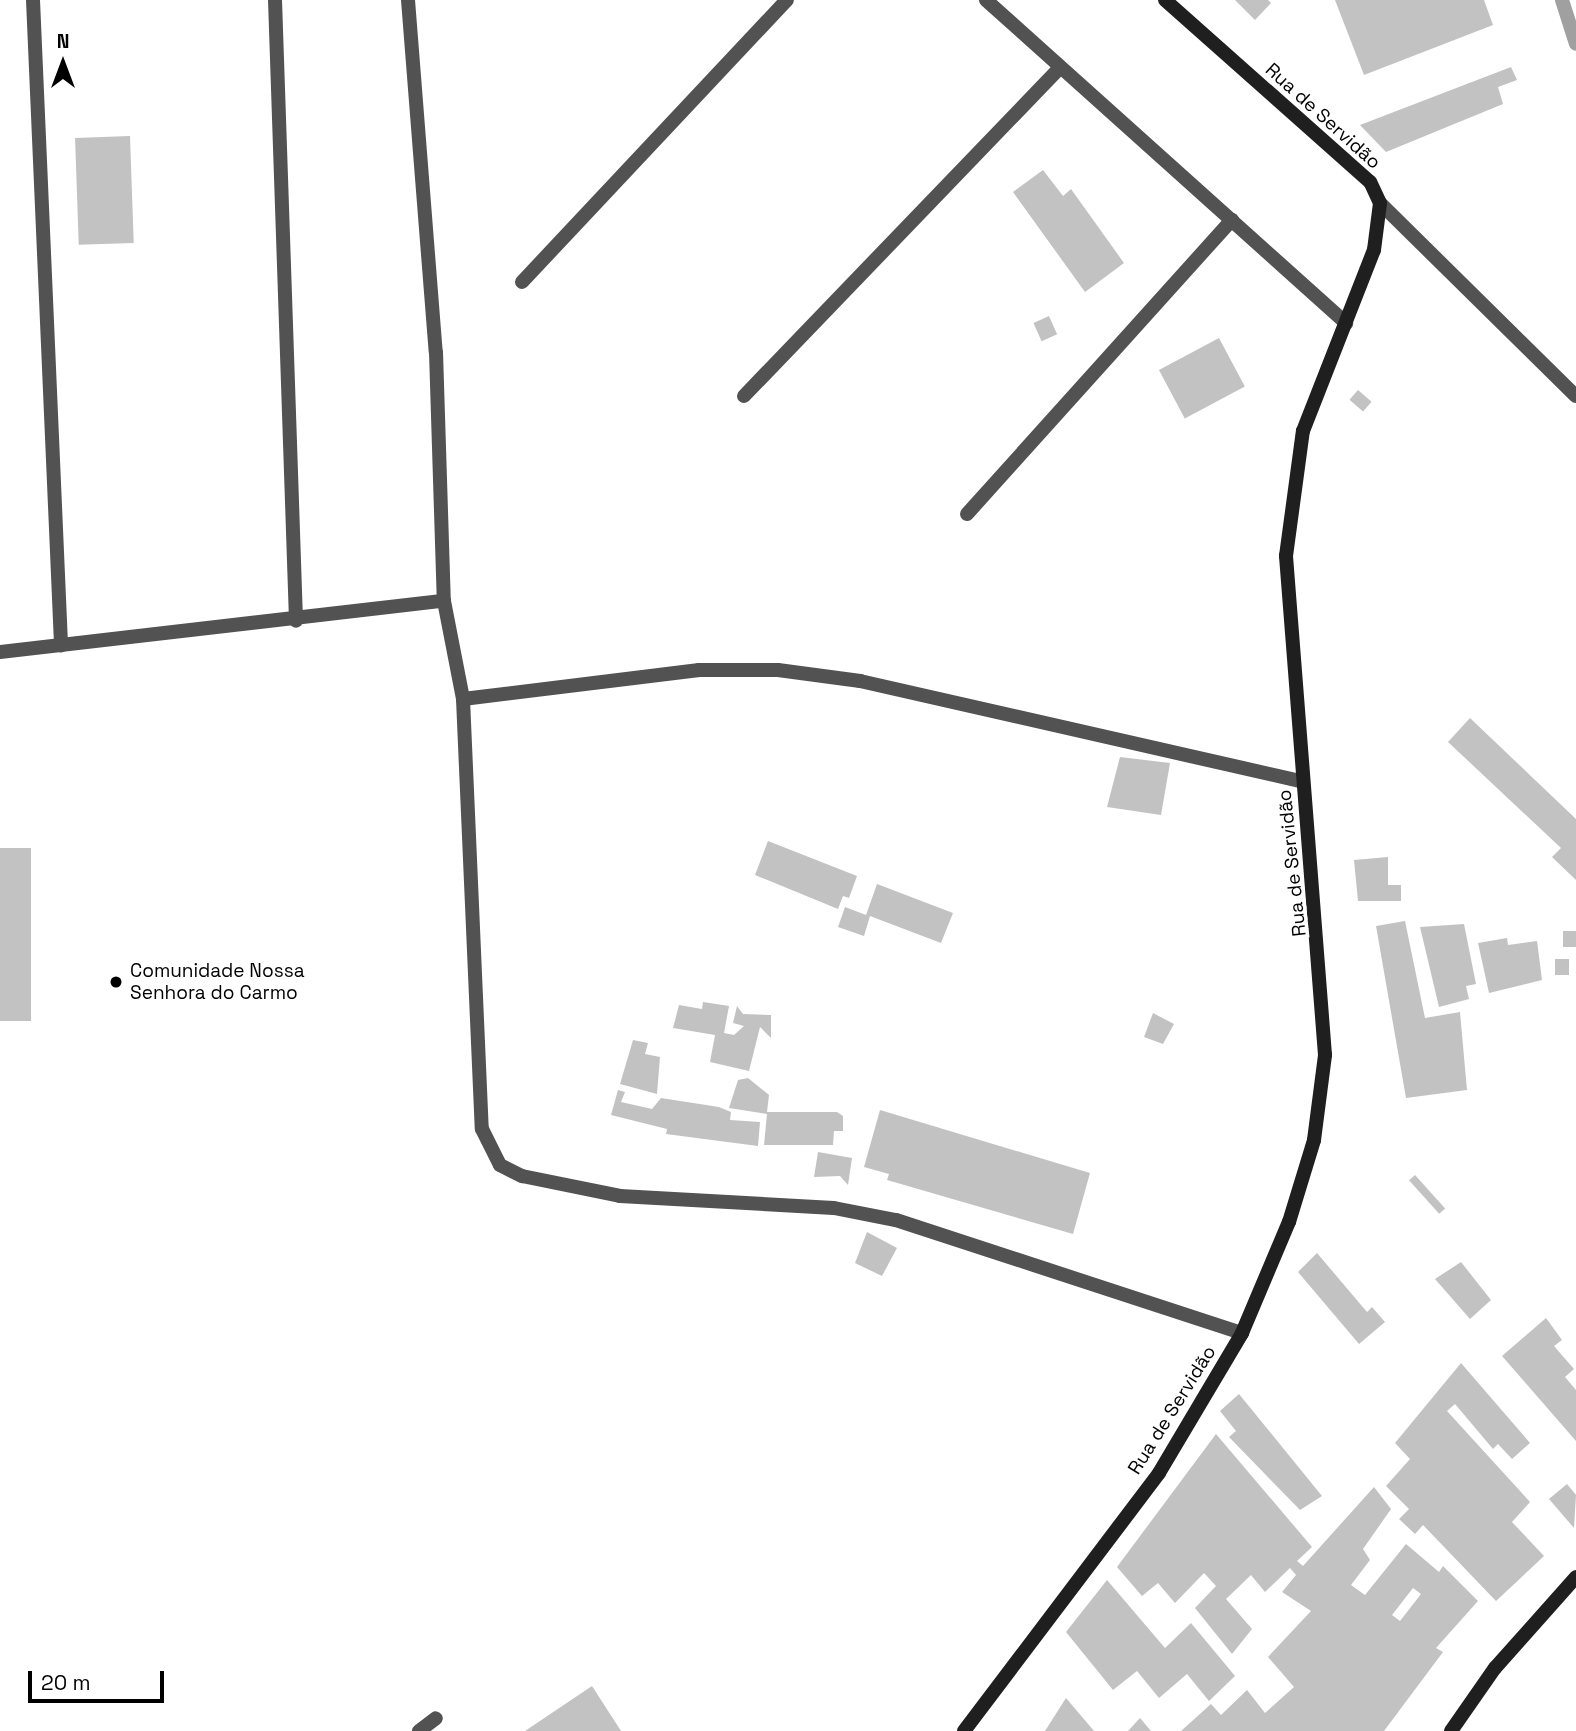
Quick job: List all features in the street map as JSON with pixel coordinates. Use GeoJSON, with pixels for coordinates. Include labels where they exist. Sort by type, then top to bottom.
{"type":"FeatureCollection","features":[{"type":"Feature","properties":{"kind":"main road","name":"Rua de Servidão"},"geometry":{"type":"LineString","coordinates":[[964,1731],[1159,1473],[1242,1333],[1296,1198],[1314,1140],[1325,1055],[1286,556],[1292,490],[1303,431],[1374,250],[1380,203],[1370,182],[1166,0]]}},
{"type":"Feature","properties":{"kind":"main road"},"geometry":{"type":"LineString","coordinates":[[1451,1731],[1495,1668],[1576,1577]]}},
{"type":"Feature","properties":{"kind":"street"},"geometry":{"type":"LineString","coordinates":[[33,0],[61,646]]}},
{"type":"Feature","properties":{"kind":"street"},"geometry":{"type":"LineString","coordinates":[[275,0],[296,621]]}},
{"type":"Feature","properties":{"kind":"street"},"geometry":{"type":"LineString","coordinates":[[408,0],[436,352],[444,601],[463,699],[482,1129],[500,1165],[522,1176],[620,1196],[834,1208],[896,1220],[1242,1333]]}},
{"type":"Feature","properties":{"kind":"street"},"geometry":{"type":"LineString","coordinates":[[522,282],[787,0]]}},
{"type":"Feature","properties":{"kind":"street"},"geometry":{"type":"LineString","coordinates":[[986,0],[1346,323]]}},
{"type":"Feature","properties":{"kind":"street"},"geometry":{"type":"LineString","coordinates":[[744,396],[1060,68]]}},
{"type":"Feature","properties":{"kind":"street"},"geometry":{"type":"LineString","coordinates":[[1380,203],[1576,396]]}},
{"type":"Feature","properties":{"kind":"street"},"geometry":{"type":"LineString","coordinates":[[967,514],[1231,220]]}},
{"type":"Feature","properties":{"kind":"street"},"geometry":{"type":"LineString","coordinates":[[0,652],[296,621],[444,601]]}},
{"type":"Feature","properties":{"kind":"street"},"geometry":{"type":"LineString","coordinates":[[463,699],[699,670],[778,670],[860,681],[1303,782]]}},
{"type":"Feature","properties":{"kind":"street"},"geometry":{"type":"LineString","coordinates":[[419,1731],[436,1718]]}},
{"type":"Feature","properties":{"kind":"building"},"geometry":{"type":"Polygon","coordinates":[[[1235,0],[1268,0],[1271,3],[1255,20],[1235,0]]]}},
{"type":"Feature","properties":{"kind":"building"},"geometry":{"type":"Polygon","coordinates":[[[1335,0],[1484,0],[1493,25],[1364,75],[1335,0]]]}},
{"type":"Feature","properties":{"kind":"building"},"geometry":{"type":"Polygon","coordinates":[[[1511,67],[1517,80],[1498,87],[1503,104],[1386,152],[1360,125],[1511,67]]]}},
{"type":"Feature","properties":{"kind":"building"},"geometry":{"type":"Polygon","coordinates":[[[130,136],[134,243],[79,245],[75,138],[130,136]]]}},
{"type":"Feature","properties":{"kind":"building"},"geometry":{"type":"Polygon","coordinates":[[[1043,170],[1063,196],[1071,189],[1124,263],[1085,292],[1013,192],[1043,170]]]}},
{"type":"Feature","properties":{"kind":"building"},"geometry":{"type":"Polygon","coordinates":[[[1049,316],[1057,334],[1042,341],[1033,323],[1049,316]]]}},
{"type":"Feature","properties":{"kind":"building"},"geometry":{"type":"Polygon","coordinates":[[[1219,338],[1245,387],[1185,418],[1159,370],[1219,338]]]}},
{"type":"Feature","properties":{"kind":"building"},"geometry":{"type":"Polygon","coordinates":[[[1358,390],[1372,402],[1363,412],[1349,400],[1358,390]]]}},
{"type":"Feature","properties":{"kind":"building"},"geometry":{"type":"Polygon","coordinates":[[[1470,718],[1576,819],[1576,880],[1552,857],[1561,848],[1448,742],[1470,718]]]}},
{"type":"Feature","properties":{"kind":"building"},"geometry":{"type":"Polygon","coordinates":[[[1120,757],[1170,763],[1161,815],[1107,807],[1120,757]]]}},
{"type":"Feature","properties":{"kind":"building"},"geometry":{"type":"Polygon","coordinates":[[[768,841],[857,876],[849,898],[843,896],[838,909],[755,875],[768,841]]]}},
{"type":"Feature","properties":{"kind":"building"},"geometry":{"type":"Polygon","coordinates":[[[0,848],[31,848],[31,1021],[0,1021],[0,848]]]}},
{"type":"Feature","properties":{"kind":"building"},"geometry":{"type":"Polygon","coordinates":[[[1388,857],[1388,885],[1401,885],[1401,901],[1358,901],[1354,860],[1388,857]]]}},
{"type":"Feature","properties":{"kind":"building"},"geometry":{"type":"Polygon","coordinates":[[[877,884],[953,913],[941,943],[870,916],[864,936],[838,927],[845,907],[866,915],[877,884]]]}},
{"type":"Feature","properties":{"kind":"building"},"geometry":{"type":"Polygon","coordinates":[[[1405,921],[1425,1018],[1460,1012],[1467,1090],[1406,1098],[1376,926],[1405,921]]]}},
{"type":"Feature","properties":{"kind":"building"},"geometry":{"type":"Polygon","coordinates":[[[1464,924],[1476,984],[1466,986],[1469,999],[1439,1007],[1420,927],[1464,924]]]}},
{"type":"Feature","properties":{"kind":"building"},"geometry":{"type":"Polygon","coordinates":[[[1563,931],[1576,931],[1576,947],[1563,947],[1563,931]]]}},
{"type":"Feature","properties":{"kind":"building"},"geometry":{"type":"Polygon","coordinates":[[[1507,938],[1508,945],[1537,941],[1542,980],[1489,993],[1478,943],[1507,938]]]}},
{"type":"Feature","properties":{"kind":"building"},"geometry":{"type":"Polygon","coordinates":[[[1555,959],[1569,959],[1569,975],[1555,975],[1555,959]]]}},
{"type":"Feature","properties":{"kind":"building"},"geometry":{"type":"Polygon","coordinates":[[[703,1002],[729,1006],[724,1033],[734,1035],[744,1026],[733,1023],[737,1006],[743,1014],[771,1015],[771,1038],[760,1027],[749,1071],[710,1062],[715,1035],[673,1028],[679,1005],[702,1009],[703,1002]]]}},
{"type":"Feature","properties":{"kind":"building"},"geometry":{"type":"Polygon","coordinates":[[[1153,1013],[1174,1024],[1163,1044],[1144,1037],[1153,1013]]]}},
{"type":"Feature","properties":{"kind":"building"},"geometry":{"type":"Polygon","coordinates":[[[633,1040],[648,1043],[645,1054],[660,1057],[657,1094],[620,1084],[633,1040]]]}},
{"type":"Feature","properties":{"kind":"building"},"geometry":{"type":"Polygon","coordinates":[[[748,1078],[769,1095],[767,1112],[837,1112],[843,1116],[843,1131],[834,1131],[833,1145],[764,1145],[767,1114],[729,1108],[738,1080],[748,1078]]]}},
{"type":"Feature","properties":{"kind":"building"},"geometry":{"type":"Polygon","coordinates":[[[618,1090],[625,1092],[621,1102],[652,1109],[661,1098],[719,1107],[731,1112],[730,1120],[760,1122],[758,1146],[666,1134],[667,1129],[611,1115],[618,1090]]]}},
{"type":"Feature","properties":{"kind":"building"},"geometry":{"type":"Polygon","coordinates":[[[880,1110],[1090,1173],[1073,1234],[887,1180],[889,1174],[864,1167],[880,1110]]]}},
{"type":"Feature","properties":{"kind":"building"},"geometry":{"type":"Polygon","coordinates":[[[818,1152],[852,1158],[848,1185],[840,1176],[814,1177],[818,1152]]]}},
{"type":"Feature","properties":{"kind":"building"},"geometry":{"type":"Polygon","coordinates":[[[1415,1175],[1445,1208],[1439,1214],[1409,1180],[1415,1175]]]}},
{"type":"Feature","properties":{"kind":"building"},"geometry":{"type":"Polygon","coordinates":[[[867,1232],[897,1248],[882,1276],[855,1263],[867,1232]]]}},
{"type":"Feature","properties":{"kind":"building"},"geometry":{"type":"Polygon","coordinates":[[[1317,1253],[1367,1312],[1372,1307],[1385,1322],[1359,1344],[1298,1272],[1317,1253]]]}},
{"type":"Feature","properties":{"kind":"building"},"geometry":{"type":"Polygon","coordinates":[[[1461,1262],[1491,1300],[1470,1319],[1435,1279],[1461,1262]]]}},
{"type":"Feature","properties":{"kind":"building"},"geometry":{"type":"Polygon","coordinates":[[[1546,1318],[1562,1340],[1554,1346],[1574,1369],[1565,1377],[1576,1390],[1576,1441],[1502,1356],[1546,1318]]]}},
{"type":"Feature","properties":{"kind":"building"},"geometry":{"type":"Polygon","coordinates":[[[1461,1363],[1530,1443],[1512,1459],[1498,1444],[1493,1449],[1455,1404],[1447,1411],[1530,1502],[1512,1522],[1544,1556],[1496,1601],[1423,1525],[1415,1534],[1399,1519],[1409,1509],[1386,1486],[1410,1459],[1395,1443],[1461,1363]]]}},
{"type":"Feature","properties":{"kind":"building"},"geometry":{"type":"Polygon","coordinates":[[[1239,1394],[1322,1496],[1300,1510],[1229,1437],[1236,1431],[1220,1411],[1239,1394]]]}},
{"type":"Feature","properties":{"kind":"building"},"geometry":{"type":"Polygon","coordinates":[[[1216,1434],[1312,1547],[1297,1561],[1303,1566],[1374,1487],[1391,1509],[1363,1549],[1370,1560],[1351,1585],[1365,1595],[1406,1544],[1439,1572],[1443,1566],[1478,1601],[1436,1648],[1443,1652],[1384,1731],[1181,1731],[1211,1704],[1221,1715],[1247,1690],[1265,1713],[1294,1687],[1268,1657],[1311,1611],[1282,1592],[1296,1575],[1290,1568],[1265,1592],[1251,1575],[1226,1599],[1252,1629],[1232,1654],[1195,1608],[1216,1586],[1204,1573],[1175,1603],[1158,1583],[1142,1596],[1117,1567],[1216,1434]],[[1413,1588],[1392,1615],[1400,1621],[1421,1594],[1413,1588]]]}},
{"type":"Feature","properties":{"kind":"building"},"geometry":{"type":"Polygon","coordinates":[[[1567,1484],[1576,1495],[1574,1528],[1549,1499],[1567,1484]]]}},
{"type":"Feature","properties":{"kind":"building"},"geometry":{"type":"Polygon","coordinates":[[[1107,1580],[1165,1648],[1191,1623],[1235,1676],[1209,1701],[1187,1674],[1159,1698],[1137,1671],[1113,1690],[1066,1632],[1107,1580]]]}},
{"type":"Feature","properties":{"kind":"building"},"geometry":{"type":"Polygon","coordinates":[[[592,1686],[621,1731],[525,1731],[592,1686]]]}},
{"type":"Feature","properties":{"kind":"building"},"geometry":{"type":"Polygon","coordinates":[[[1066,1698],[1094,1731],[1045,1731],[1066,1698]]]}},
{"type":"Feature","properties":{"kind":"building"},"geometry":{"type":"Polygon","coordinates":[[[1140,1718],[1151,1731],[1128,1731],[1140,1718]]]}},
{"type":"Feature","properties":{"kind":"waterway"},"geometry":{"type":"LineString","coordinates":[[1562,0],[1576,44]]}},
{"type":"Feature","properties":{"kind":"place","name":"Comunidade Nossa Senhora do Carmo"},"geometry":{"type":"Point","coordinates":[116,982]}}]}
